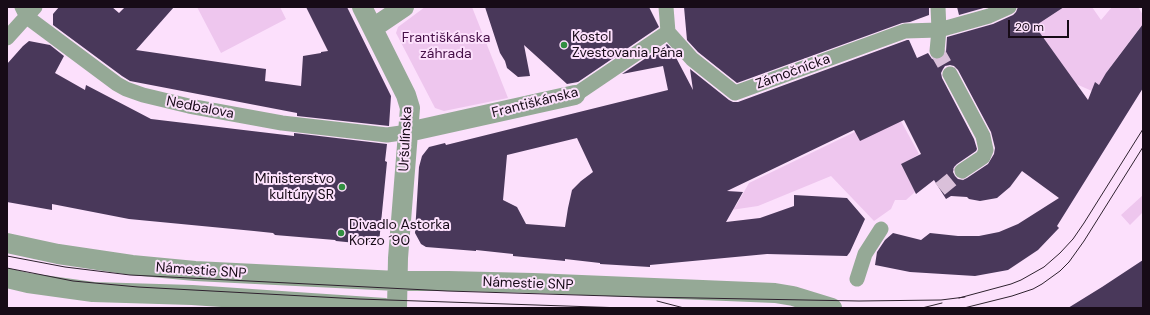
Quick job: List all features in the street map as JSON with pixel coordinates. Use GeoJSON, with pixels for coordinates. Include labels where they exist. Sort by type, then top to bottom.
{"type":"FeatureCollection","features":[{"type":"Feature","properties":{"kind":"street","name":"Uršulínska"},"geometry":{"type":"LineString","coordinates":[[362,7],[408,100],[410,112],[397,281]]}},
{"type":"Feature","properties":{"kind":"street"},"geometry":{"type":"LineString","coordinates":[[373,28],[404,7]]}},
{"type":"Feature","properties":{"kind":"street"},"geometry":{"type":"LineString","coordinates":[[666,7],[668,32]]}},
{"type":"Feature","properties":{"kind":"street"},"geometry":{"type":"LineString","coordinates":[[938,7],[938,51]]}},
{"type":"Feature","properties":{"kind":"street"},"geometry":{"type":"LineString","coordinates":[[939,30],[989,16],[1009,7]]}},
{"type":"Feature","properties":{"kind":"street"},"geometry":{"type":"LineString","coordinates":[[7,38],[28,10]]}},
{"type":"Feature","properties":{"kind":"street","name":"Nedbalova"},"geometry":{"type":"LineString","coordinates":[[28,10],[117,84],[130,91],[196,108],[282,123],[387,135],[408,132]]}},
{"type":"Feature","properties":{"kind":"street","name":"Zámočnícka"},"geometry":{"type":"LineString","coordinates":[[668,32],[692,59],[734,93],[905,31],[939,30]]}},
{"type":"Feature","properties":{"kind":"street","name":"Františkánska"},"geometry":{"type":"LineString","coordinates":[[408,132],[575,96],[668,32]]}},
{"type":"Feature","properties":{"kind":"street"},"geometry":{"type":"LineString","coordinates":[[950,74],[983,136],[986,150],[983,157],[962,171]]}},
{"type":"Feature","properties":{"kind":"street"},"geometry":{"type":"LineString","coordinates":[[857,279],[865,254],[880,229]]}},
{"type":"Feature","properties":{"kind":"street","name":"Námestie SNP"},"geometry":{"type":"LineString","coordinates":[[7,243],[58,254],[154,268],[202,272],[397,281],[533,283],[775,293],[792,296],[832,308]]}},
{"type":"Feature","properties":{"kind":"street","name":"Námestie SNP"},"geometry":{"type":"LineString","coordinates":[[7,278],[28,283],[93,292],[192,295],[384,308]]}},
{"type":"Feature","properties":{"kind":"street"},"geometry":{"type":"LineString","coordinates":[[397,281],[397,308]]}},
{"type":"Feature","properties":{"kind":"green space"},"geometry":{"type":"Polygon","coordinates":[[[197,7],[280,7],[286,19],[221,53],[197,7]]]}},
{"type":"Feature","properties":{"kind":"green space","name":"Františkánska záhrada"},"geometry":{"type":"Polygon","coordinates":[[[425,7],[472,7],[508,98],[444,111],[435,108],[396,33],[398,27],[425,7]]]}},
{"type":"Feature","properties":{"kind":"green space"},"geometry":{"type":"Polygon","coordinates":[[[1064,7],[1092,7],[1101,20],[1112,7],[1138,7],[1143,15],[1143,27],[1141,26],[1106,73],[1101,86],[1092,91],[1076,84],[1035,26],[1064,7]]]}},
{"type":"Feature","properties":{"kind":"green space"},"geometry":{"type":"Polygon","coordinates":[[[896,112],[919,154],[901,165],[915,192],[906,200],[895,200],[891,209],[874,221],[831,176],[758,206],[731,210],[736,206],[749,183],[896,112]]]}},
{"type":"Feature","properties":{"kind":"green space"},"geometry":{"type":"Polygon","coordinates":[[[1143,195],[1143,212],[1130,225],[1121,215],[1143,195]]]}},
{"type":"Feature","properties":{"kind":"building"},"geometry":{"type":"Polygon","coordinates":[[[59,7],[112,7],[119,13],[125,7],[174,7],[136,50],[266,69],[265,81],[301,86],[303,56],[328,51],[306,7],[347,7],[391,96],[389,126],[297,116],[297,113],[130,81],[53,25],[53,14],[59,7]]]}},
{"type":"Feature","properties":{"kind":"building","name":"Kostol Zvestovania Pána"},"geometry":{"type":"Polygon","coordinates":[[[485,7],[649,7],[659,27],[578,82],[567,84],[524,45],[530,76],[518,77],[507,68],[500,53],[485,7]]]}},
{"type":"Feature","properties":{"kind":"building"},"geometry":{"type":"Polygon","coordinates":[[[684,7],[929,7],[929,15],[910,22],[902,23],[737,83],[698,52],[687,40],[684,7]]]}},
{"type":"Feature","properties":{"kind":"building"},"geometry":{"type":"Polygon","coordinates":[[[957,7],[987,7],[959,15],[957,7]]]}},
{"type":"Feature","properties":{"kind":"building"},"geometry":{"type":"Polygon","coordinates":[[[1018,7],[1064,7],[1035,26],[1088,100],[1095,82],[1099,85],[1106,73],[1143,24],[1143,88],[1057,226],[1059,228],[1038,250],[1008,270],[975,276],[910,272],[875,265],[877,252],[885,240],[893,233],[921,240],[930,233],[958,236],[979,236],[999,232],[1018,224],[1059,198],[1022,171],[1010,187],[997,198],[980,201],[969,199],[967,197],[951,196],[946,199],[934,180],[916,194],[901,164],[921,154],[904,120],[860,141],[854,130],[727,191],[743,192],[726,222],[760,218],[794,206],[794,195],[847,198],[865,219],[847,256],[767,254],[650,265],[650,267],[600,264],[565,259],[565,261],[513,256],[513,254],[476,250],[426,247],[421,244],[415,233],[419,167],[422,156],[429,147],[445,143],[446,145],[668,90],[663,66],[622,74],[667,44],[671,48],[693,90],[690,69],[729,100],[738,102],[907,40],[909,40],[917,58],[928,53],[932,59],[937,60],[944,57],[946,52],[947,37],[993,24],[1013,15],[1018,7]],[[945,66],[943,69],[941,73],[942,78],[974,139],[977,149],[954,167],[953,172],[955,176],[958,179],[963,180],[988,164],[994,154],[995,148],[991,132],[958,70],[954,66],[945,66]],[[577,138],[507,155],[503,200],[517,207],[526,224],[565,227],[572,190],[593,172],[577,138]]]}},
{"type":"Feature","properties":{"kind":"building"},"geometry":{"type":"Polygon","coordinates":[[[29,41],[50,45],[64,56],[55,73],[85,90],[86,85],[151,119],[294,136],[294,133],[387,144],[385,161],[387,162],[379,243],[358,241],[356,243],[275,235],[273,233],[129,219],[52,204],[52,210],[7,202],[7,64],[29,41]]]}},
{"type":"Feature","properties":{"kind":"building"},"geometry":{"type":"Polygon","coordinates":[[[1143,260],[1143,308],[1068,308],[1102,287],[1143,260]]]}},
{"type":"Feature","properties":{"kind":"tunnel"},"geometry":{"type":"LineString","coordinates":[[937,51],[950,74]]}},
{"type":"Feature","properties":{"kind":"tunnel"},"geometry":{"type":"LineString","coordinates":[[940,189],[962,171]]}},
{"type":"Feature","properties":{"kind":"tram line"},"geometry":{"type":"LineString","coordinates":[[959,298],[1021,280],[1044,267],[1060,253],[1073,239],[1084,223],[1143,129]]}},
{"type":"Feature","properties":{"kind":"tram line"},"geometry":{"type":"LineString","coordinates":[[964,308],[1033,289],[1060,271],[1069,262],[1084,241],[1143,147]]}},
{"type":"Feature","properties":{"kind":"tram line"},"geometry":{"type":"LineString","coordinates":[[7,256],[65,267],[130,275],[447,291],[643,297],[859,301],[941,300],[965,297]]}},
{"type":"Feature","properties":{"kind":"tram line"},"geometry":{"type":"LineString","coordinates":[[7,268],[73,281],[138,287],[359,299],[624,308]]}},
{"type":"Feature","properties":{"kind":"tram line"},"geometry":{"type":"LineString","coordinates":[[657,301],[684,308]]}},
{"type":"Feature","properties":{"kind":"tram line"},"geometry":{"type":"LineString","coordinates":[[922,308],[942,303]]}},
{"type":"Feature","properties":{"kind":"place","name":"Kostol Zvestovania Pána"},"geometry":{"type":"Point","coordinates":[564,45]}},
{"type":"Feature","properties":{"kind":"place","name":"Ministerstvo kultúry SR"},"geometry":{"type":"Point","coordinates":[342,187]}},
{"type":"Feature","properties":{"kind":"place","name":"Divadlo Astorka Korzo ´90"},"geometry":{"type":"Point","coordinates":[341,233]}}]}
